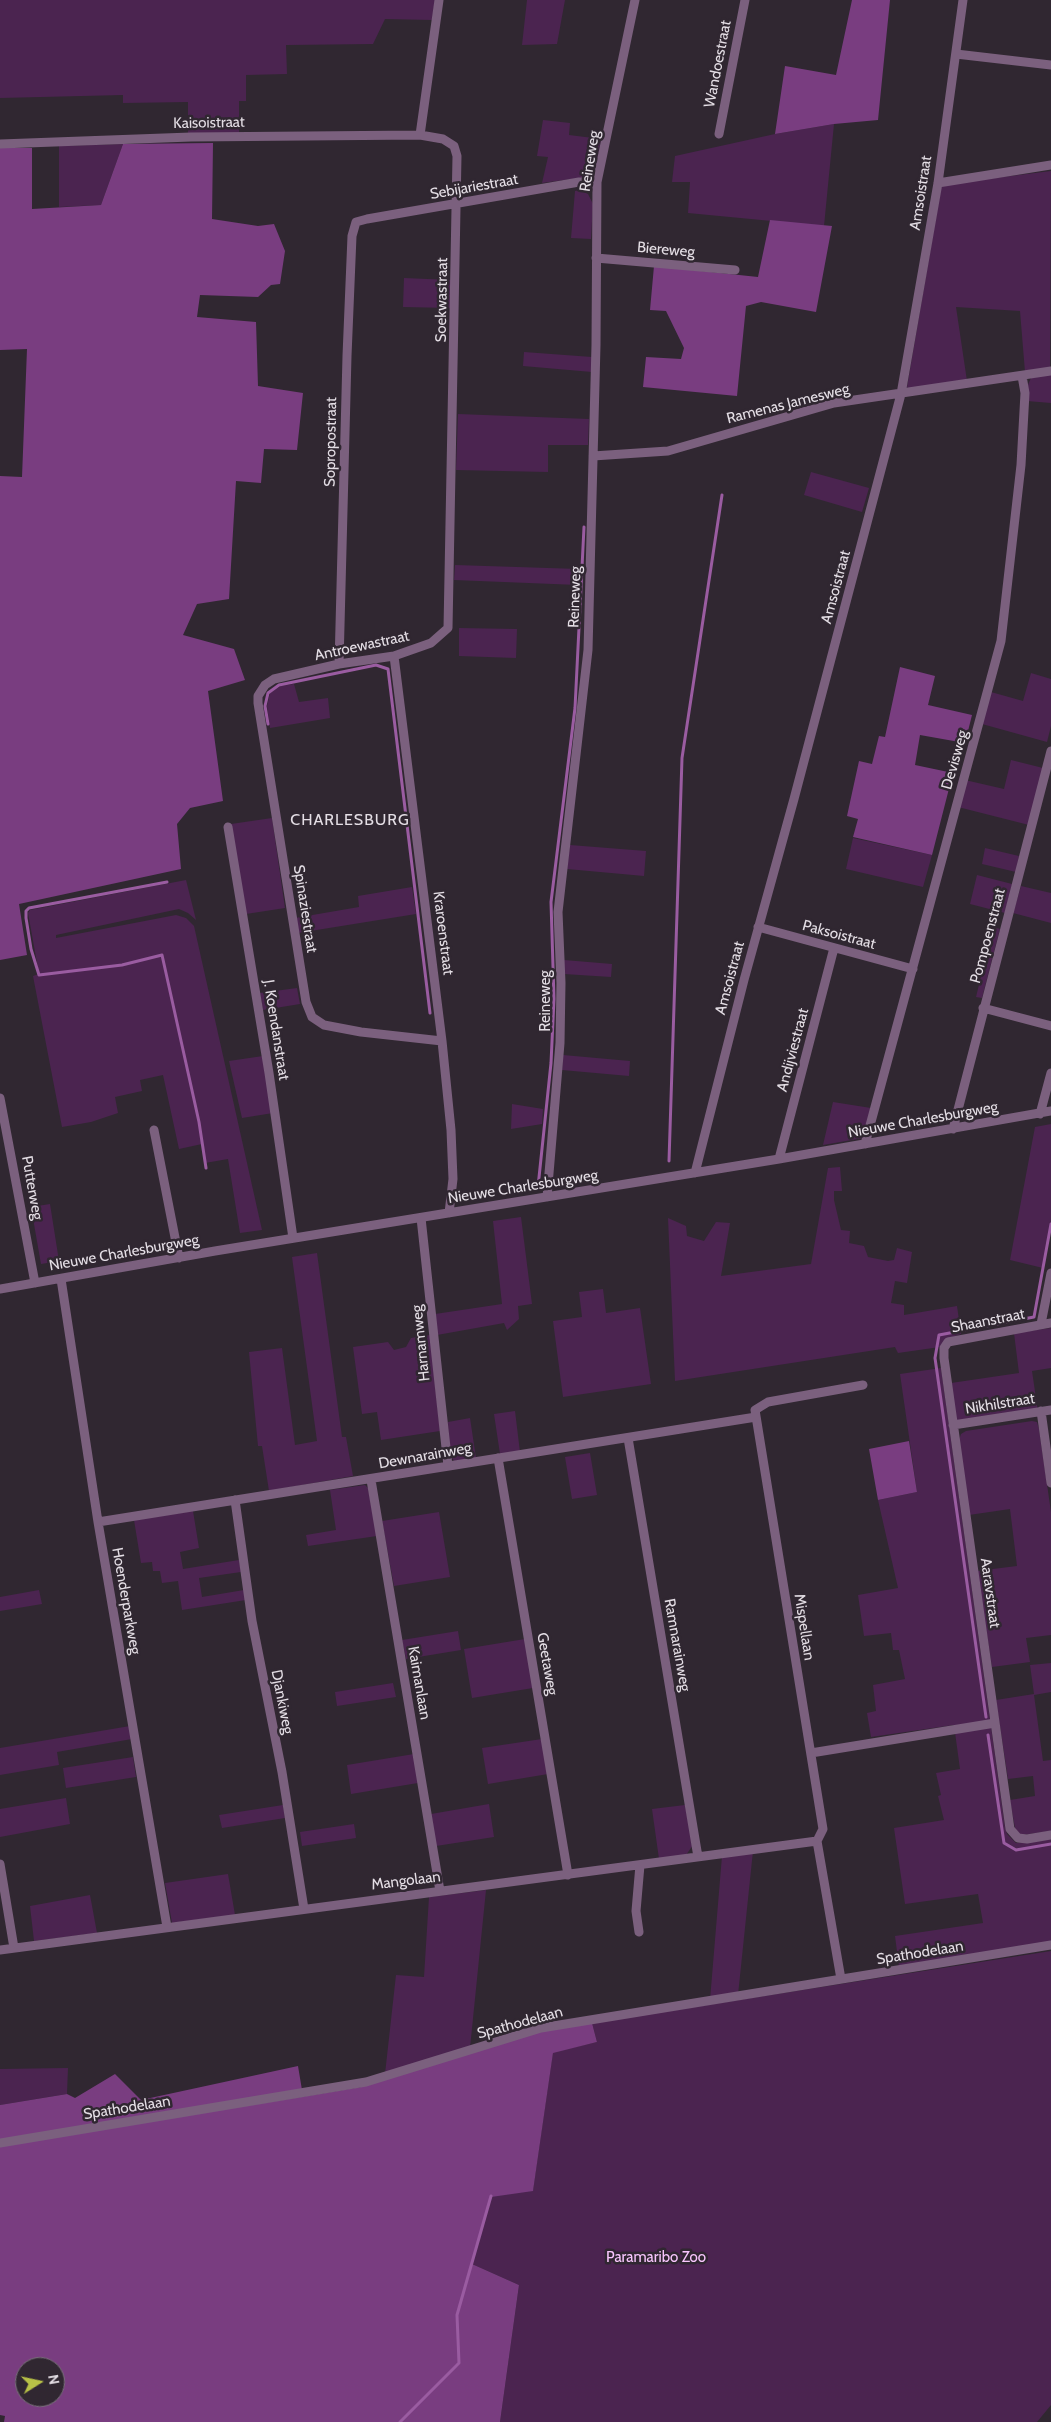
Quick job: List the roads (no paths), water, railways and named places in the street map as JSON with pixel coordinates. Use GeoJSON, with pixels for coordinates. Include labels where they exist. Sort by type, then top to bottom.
{"type":"FeatureCollection","features":[{"type":"Feature","properties":{"kind":"street"},"geometry":{"type":"LineString","coordinates":[[420,135],[439,0]]}},
{"type":"Feature","properties":{"kind":"street","name":"Reineweg"},"geometry":{"type":"LineString","coordinates":[[547,1197],[560,1043],[561,983],[558,912],[588,650],[596,345],[597,182],[635,0]]}},
{"type":"Feature","properties":{"kind":"street","name":"Wandoestraat"},"geometry":{"type":"LineString","coordinates":[[720,134],[744,0]]}},
{"type":"Feature","properties":{"kind":"street","name":"Amsoistraat"},"geometry":{"type":"LineString","coordinates":[[695,1173],[758,927],[794,799],[901,394],[938,183],[963,0]]}},
{"type":"Feature","properties":{"kind":"street"},"geometry":{"type":"LineString","coordinates":[[956,54],[1051,65]]}},
{"type":"Feature","properties":{"kind":"street","name":"Kaisoistraat"},"geometry":{"type":"LineString","coordinates":[[0,144],[191,137],[420,135]]}},
{"type":"Feature","properties":{"kind":"street","name":"Soekwastraat"},"geometry":{"type":"LineString","coordinates":[[420,135],[443,139],[454,146],[458,156],[448,628]]}},
{"type":"Feature","properties":{"kind":"street"},"geometry":{"type":"LineString","coordinates":[[938,183],[1051,165]]}},
{"type":"Feature","properties":{"kind":"street","name":"Sebijariestraat"},"geometry":{"type":"LineString","coordinates":[[356,222],[579,182],[597,182]]}},
{"type":"Feature","properties":{"kind":"street","name":"Sopropostraat"},"geometry":{"type":"LineString","coordinates":[[339,664],[347,356],[352,236],[356,222]]}},
{"type":"Feature","properties":{"kind":"street","name":"Biereweg"},"geometry":{"type":"LineString","coordinates":[[596,258],[735,270]]}},
{"type":"Feature","properties":{"kind":"street","name":"Ramenas Jamesweg"},"geometry":{"type":"LineString","coordinates":[[592,456],[668,450],[834,403],[1051,371]]}},
{"type":"Feature","properties":{"kind":"street","name":"Devisweg"},"geometry":{"type":"LineString","coordinates":[[865,1144],[1001,641],[1021,465],[1025,393],[1022,376]]}},
{"type":"Feature","properties":{"kind":"street","name":"Antroewastraat"},"geometry":{"type":"LineString","coordinates":[[274,680],[339,664],[394,656],[432,644],[448,628]]}},
{"type":"Feature","properties":{"kind":"street","name":"Kraroenstraat"},"geometry":{"type":"LineString","coordinates":[[394,656],[442,1041],[451,1130],[453,1179],[449,1213]]}},
{"type":"Feature","properties":{"kind":"street","name":"Spinaziestraat"},"geometry":{"type":"LineString","coordinates":[[274,680],[265,685],[258,696],[259,716],[308,1010],[316,1021],[324,1025],[361,1032],[442,1041]]}},
{"type":"Feature","properties":{"kind":"street","name":"Pompoenstraat"},"geometry":{"type":"LineString","coordinates":[[953,1129],[1051,751]]}},
{"type":"Feature","properties":{"kind":"street","name":"J. Koendanstraat"},"geometry":{"type":"LineString","coordinates":[[228,827],[268,1064],[293,1238]]}},
{"type":"Feature","properties":{"kind":"street","name":"Paksoistraat"},"geometry":{"type":"LineString","coordinates":[[758,927],[912,969]]}},
{"type":"Feature","properties":{"kind":"street","name":"Andijviestraat"},"geometry":{"type":"LineString","coordinates":[[778,1159],[834,948]]}},
{"type":"Feature","properties":{"kind":"street"},"geometry":{"type":"LineString","coordinates":[[983,1008],[1051,1026]]}},
{"type":"Feature","properties":{"kind":"street"},"geometry":{"type":"LineString","coordinates":[[1040,1114],[1051,1073]]}},
{"type":"Feature","properties":{"kind":"street","name":"Putterweg"},"geometry":{"type":"LineString","coordinates":[[0,1098],[35,1283]]}},
{"type":"Feature","properties":{"kind":"street","name":"Nieuwe Charlesburgweg"},"geometry":{"type":"LineString","coordinates":[[0,1289],[293,1238],[778,1159],[1051,1111]]}},
{"type":"Feature","properties":{"kind":"street"},"geometry":{"type":"LineString","coordinates":[[154,1130],[179,1258]]}},
{"type":"Feature","properties":{"kind":"street"},"geometry":{"type":"LineString","coordinates":[[0,1148],[10,1146]]}},
{"type":"Feature","properties":{"kind":"street","name":"Harnamweg"},"geometry":{"type":"LineString","coordinates":[[421,1218],[448,1466]]}},
{"type":"Feature","properties":{"kind":"street","name":"Shaanstraat"},"geometry":{"type":"LineString","coordinates":[[1041,1324],[1051,1273]]}},
{"type":"Feature","properties":{"kind":"street","name":"Hoenderparkweg"},"geometry":{"type":"LineString","coordinates":[[61,1278],[98,1522],[167,1928]]}},
{"type":"Feature","properties":{"kind":"street","name":"Shaanstraat"},"geometry":{"type":"LineString","coordinates":[[944,1348],[948,1342],[1051,1323]]}},
{"type":"Feature","properties":{"kind":"street","name":"Aaravstraat"},"geometry":{"type":"LineString","coordinates":[[944,1348],[953,1425],[1010,1829],[1018,1838],[1027,1839],[1051,1836]]}},
{"type":"Feature","properties":{"kind":"street"},"geometry":{"type":"LineString","coordinates":[[756,1417],[755,1410],[768,1402],[863,1385]]}},
{"type":"Feature","properties":{"kind":"street","name":"Nikhilstraat"},"geometry":{"type":"LineString","coordinates":[[953,1425],[1051,1410]]}},
{"type":"Feature","properties":{"kind":"street"},"geometry":{"type":"LineString","coordinates":[[1041,1411],[1051,1483]]}},
{"type":"Feature","properties":{"kind":"street","name":"Dewnarainweg"},"geometry":{"type":"LineString","coordinates":[[98,1522],[371,1480],[756,1417]]}},
{"type":"Feature","properties":{"kind":"street","name":"Mispellaan"},"geometry":{"type":"LineString","coordinates":[[756,1417],[823,1829],[816,1841]]}},
{"type":"Feature","properties":{"kind":"street","name":"Ramnarainweg"},"geometry":{"type":"LineString","coordinates":[[628,1438],[698,1856]]}},
{"type":"Feature","properties":{"kind":"street","name":"Geetaweg"},"geometry":{"type":"LineString","coordinates":[[498,1458],[568,1875]]}},
{"type":"Feature","properties":{"kind":"street","name":"Kaimanlaan"},"geometry":{"type":"LineString","coordinates":[[371,1480],[440,1891]]}},
{"type":"Feature","properties":{"kind":"street","name":"Djankiweg"},"geometry":{"type":"LineString","coordinates":[[235,1500],[252,1621],[282,1772],[304,1909]]}},
{"type":"Feature","properties":{"kind":"street"},"geometry":{"type":"LineString","coordinates":[[810,1753],[995,1723]]}},
{"type":"Feature","properties":{"kind":"street"},"geometry":{"type":"LineString","coordinates":[[816,1841],[841,1979]]}},
{"type":"Feature","properties":{"kind":"street","name":"Mangolaan"},"geometry":{"type":"LineString","coordinates":[[0,1950],[816,1841]]}},
{"type":"Feature","properties":{"kind":"street"},"geometry":{"type":"LineString","coordinates":[[0,1864],[14,1948]]}},
{"type":"Feature","properties":{"kind":"street"},"geometry":{"type":"LineString","coordinates":[[639,1932],[636,1911],[640,1865]]}},
{"type":"Feature","properties":{"kind":"street","name":"Spathodelaan"},"geometry":{"type":"LineString","coordinates":[[0,2143],[366,2082],[540,2028],[1051,1945]]}},
{"type":"Feature","properties":{"kind":"waterway"},"geometry":{"type":"LineString","coordinates":[[669,1161],[682,758],[722,495]]}},
{"type":"Feature","properties":{"kind":"waterway"},"geometry":{"type":"LineString","coordinates":[[538,1187],[551,1063],[554,999],[551,902],[575,708],[584,527]]}},
{"type":"Feature","properties":{"kind":"waterway"},"geometry":{"type":"LineString","coordinates":[[268,724],[265,706],[268,693],[279,685],[376,665],[388,669],[430,1013]]}},
{"type":"Feature","properties":{"kind":"waterway"},"geometry":{"type":"LineString","coordinates":[[167,882],[29,908],[26,911],[26,918],[31,949],[39,975],[122,965],[162,955],[199,1122],[206,1168]]}},
{"type":"Feature","properties":{"kind":"waterway"},"geometry":{"type":"LineString","coordinates":[[986,1717],[935,1358],[939,1335],[1034,1317],[1051,1224]]}},
{"type":"Feature","properties":{"kind":"waterway"},"geometry":{"type":"LineString","coordinates":[[988,1735],[1004,1843],[1016,1850],[1051,1844]]}},
{"type":"Feature","properties":{"kind":"waterway"},"geometry":{"type":"LineString","coordinates":[[400,2422],[459,2363],[457,2315],[491,2196]]}},
{"type":"Feature","properties":{"kind":"district","name":"CHARLESBURG"},"geometry":{"type":"Point","coordinates":[350,820]}},
{"type":"Feature","properties":{"kind":"park label","name":"Paramaribo Zoo"},"geometry":{"type":"Point","coordinates":[656,2258]}}]}
